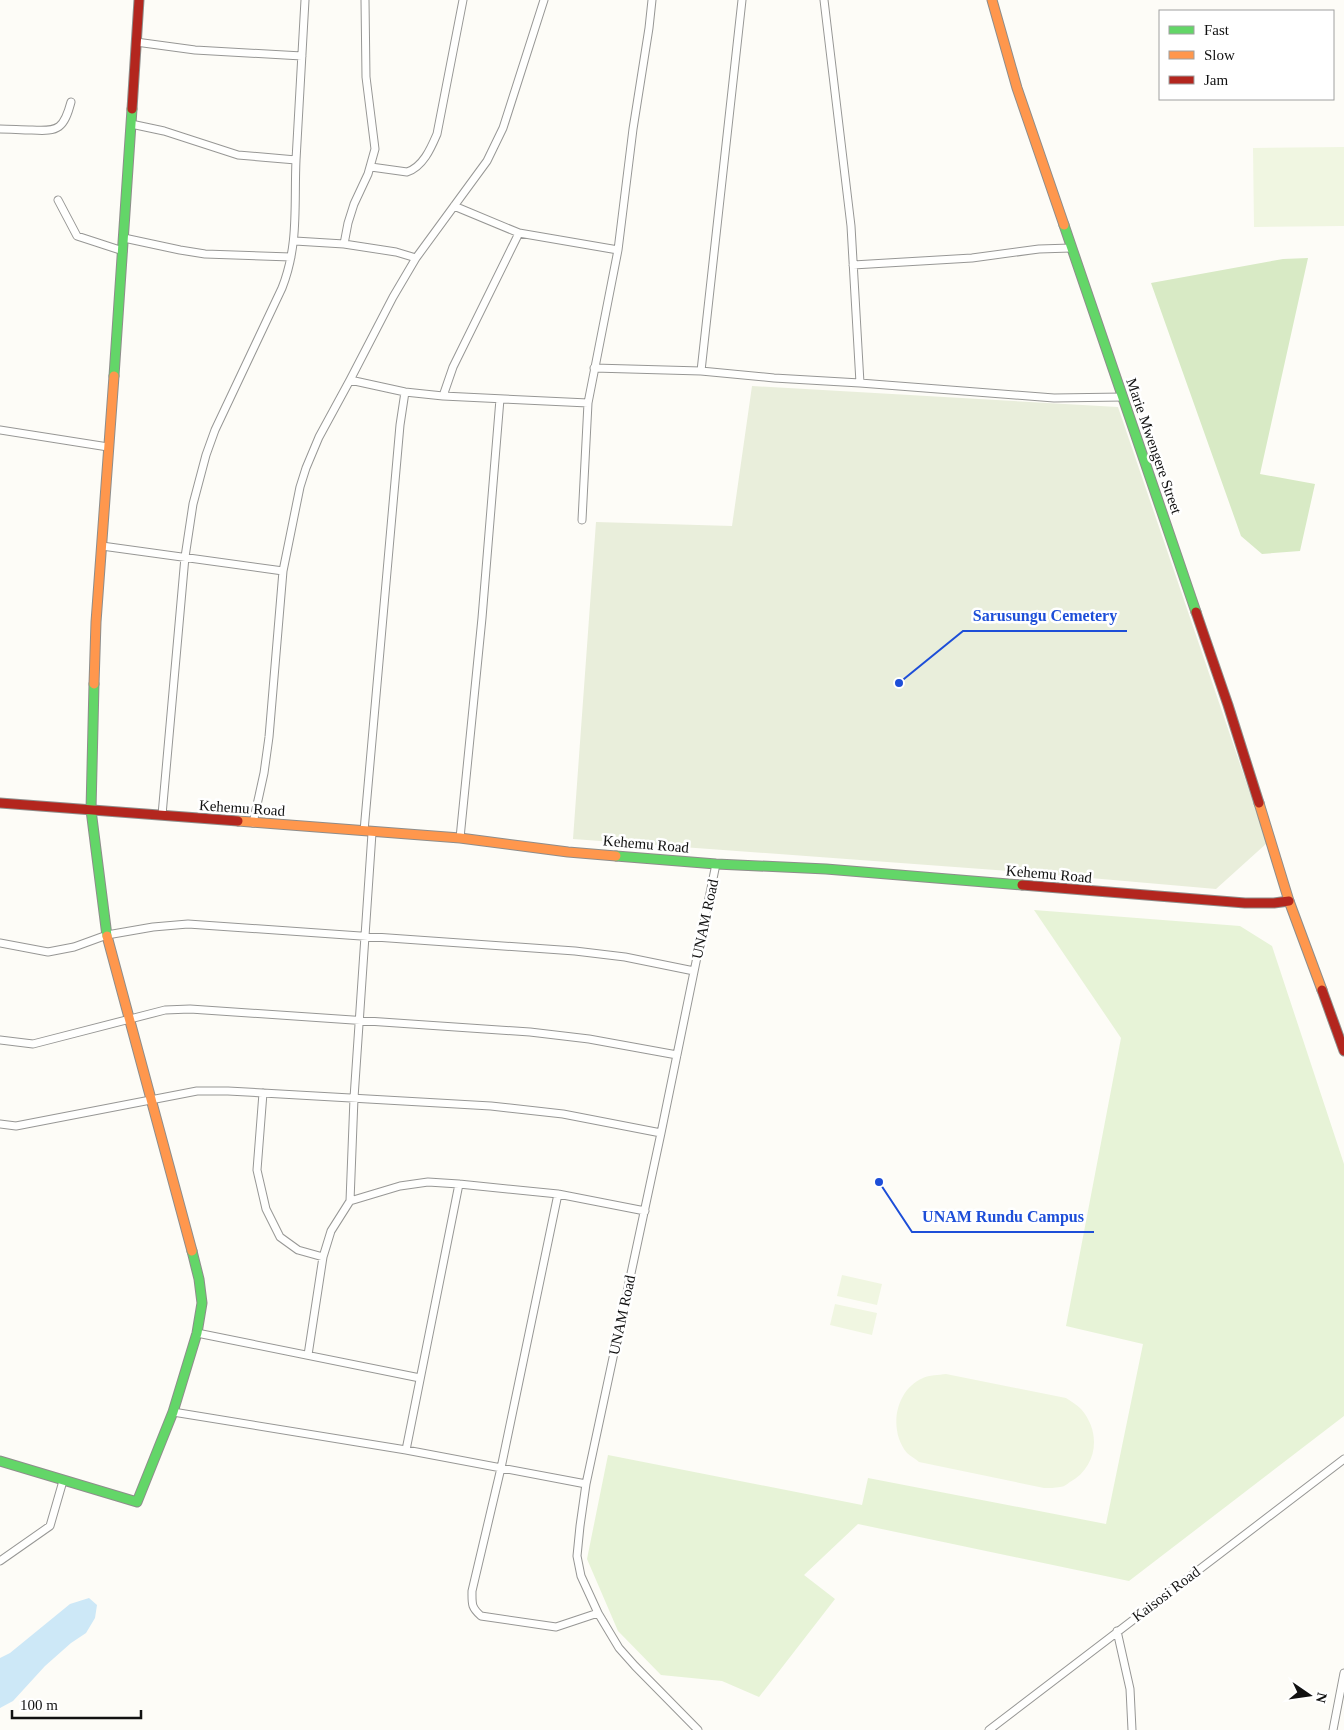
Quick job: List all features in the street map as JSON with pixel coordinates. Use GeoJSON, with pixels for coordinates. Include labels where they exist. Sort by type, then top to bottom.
{"type":"FeatureCollection","features":[{"type":"Feature","properties":{"kind":"street"},"geometry":{"type":"LineString","coordinates":[[0,1460],[63,1481],[137,1502],[173,1412],[197,1333],[202,1303],[199,1279],[107,935],[91,810],[95,640],[140,0]]}},
{"type":"Feature","properties":{"kind":"street"},"geometry":{"type":"LineString","coordinates":[[162,816],[185,557],[193,504],[206,455],[215,430],[282,288],[295,241],[296,160],[305,0]]}},
{"type":"Feature","properties":{"kind":"street"},"geometry":{"type":"LineString","coordinates":[[344,244],[354,204],[371,166],[375,149],[366,78],[365,0]]}},
{"type":"Feature","properties":{"kind":"street"},"geometry":{"type":"LineString","coordinates":[[371,166],[407,172],[412,171],[427,155],[433,145],[437,134],[463,0]]}},
{"type":"Feature","properties":{"kind":"street"},"geometry":{"type":"LineString","coordinates":[[253,823],[264,773],[269,737],[283,571],[300,487],[306,468],[319,437],[393,296],[416,258],[487,161],[496,144],[503,128],[544,0]]}},
{"type":"Feature","properties":{"kind":"street"},"geometry":{"type":"LineString","coordinates":[[582,520],[588,403],[618,250],[652,0]]}},
{"type":"Feature","properties":{"kind":"street"},"geometry":{"type":"LineString","coordinates":[[701,371],[742,0]]}},
{"type":"Feature","properties":{"kind":"street"},"geometry":{"type":"LineString","coordinates":[[824,0],[850,226],[860,383]]}},
{"type":"Feature","properties":{"kind":"street","name":"Marie Mwengere Street"},"geometry":{"type":"LineString","coordinates":[[992,0],[1017,88],[1228,705],[1290,901],[1344,1051]]}},
{"type":"Feature","properties":{"kind":"street"},"geometry":{"type":"LineString","coordinates":[[136,42],[195,50],[302,56]]}},
{"type":"Feature","properties":{"kind":"street"},"geometry":{"type":"LineString","coordinates":[[0,129],[51,132],[67,116],[71,102]]}},
{"type":"Feature","properties":{"kind":"street"},"geometry":{"type":"LineString","coordinates":[[131,124],[164,131],[238,155],[296,160]]}},
{"type":"Feature","properties":{"kind":"street"},"geometry":{"type":"LineString","coordinates":[[58,200],[78,236],[123,251]]}},
{"type":"Feature","properties":{"kind":"street"},"geometry":{"type":"LineString","coordinates":[[454,206],[519,233],[618,250]]}},
{"type":"Feature","properties":{"kind":"street"},"geometry":{"type":"LineString","coordinates":[[443,396],[453,367],[519,233]]}},
{"type":"Feature","properties":{"kind":"street"},"geometry":{"type":"LineString","coordinates":[[124,238],[204,254],[291,257]]}},
{"type":"Feature","properties":{"kind":"street"},"geometry":{"type":"LineString","coordinates":[[295,241],[344,244],[396,252],[416,258]]}},
{"type":"Feature","properties":{"kind":"street"},"geometry":{"type":"LineString","coordinates":[[853,265],[972,258],[1039,249],[1071,248]]}},
{"type":"Feature","properties":{"kind":"street"},"geometry":{"type":"LineString","coordinates":[[594,368],[701,371],[1054,398],[1123,397]]}},
{"type":"Feature","properties":{"kind":"street"},"geometry":{"type":"LineString","coordinates":[[350,380],[405,392],[443,396],[588,403]]}},
{"type":"Feature","properties":{"kind":"street"},"geometry":{"type":"LineString","coordinates":[[308,1355],[323,1257],[331,1231],[350,1201],[368,832],[400,425],[405,392]]}},
{"type":"Feature","properties":{"kind":"street"},"geometry":{"type":"LineString","coordinates":[[460,838],[482,618],[500,399]]}},
{"type":"Feature","properties":{"kind":"street"},"geometry":{"type":"LineString","coordinates":[[0,430],[108,447]]}},
{"type":"Feature","properties":{"kind":"street"},"geometry":{"type":"LineString","coordinates":[[102,546],[283,571]]}},
{"type":"Feature","properties":{"kind":"street","name":"Kehemu Road"},"geometry":{"type":"LineString","coordinates":[[0,803],[460,838],[568,852],[716,864],[826,869],[1245,903],[1290,901]]}},
{"type":"Feature","properties":{"kind":"street","name":"UNAM Road"},"geometry":{"type":"LineString","coordinates":[[698,1730],[619,1648],[598,1613],[581,1576],[577,1556],[586,1484],[716,864]]}},
{"type":"Feature","properties":{"kind":"street"},"geometry":{"type":"LineString","coordinates":[[0,943],[48,952],[74,947],[107,935],[153,927],[188,924],[575,951],[694,971]]}},
{"type":"Feature","properties":{"kind":"street"},"geometry":{"type":"LineString","coordinates":[[0,1040],[33,1044],[165,1010],[190,1009],[530,1032],[589,1039],[676,1055]]}},
{"type":"Feature","properties":{"kind":"street"},"geometry":{"type":"LineString","coordinates":[[0,1124],[24,1125],[197,1091],[492,1106],[563,1114],[661,1133]]}},
{"type":"Feature","properties":{"kind":"street"},"geometry":{"type":"LineString","coordinates":[[263,1093],[258,1170],[266,1209],[280,1237],[298,1250],[323,1257]]}},
{"type":"Feature","properties":{"kind":"street"},"geometry":{"type":"LineString","coordinates":[[350,1201],[400,1186],[428,1182],[558,1194],[644,1210]]}},
{"type":"Feature","properties":{"kind":"street"},"geometry":{"type":"LineString","coordinates":[[406,1450],[459,1184]]}},
{"type":"Feature","properties":{"kind":"street"},"geometry":{"type":"LineString","coordinates":[[558,1194],[501,1468],[472,1591],[473,1608],[481,1616],[556,1627],[598,1613]]}},
{"type":"Feature","properties":{"kind":"street"},"geometry":{"type":"LineString","coordinates":[[197,1333],[420,1378]]}},
{"type":"Feature","properties":{"kind":"street"},"geometry":{"type":"LineString","coordinates":[[173,1412],[406,1450],[586,1484]]}},
{"type":"Feature","properties":{"kind":"street","name":"Kaisosi Road"},"geometry":{"type":"LineString","coordinates":[[989,1730],[1344,1459]]}},
{"type":"Feature","properties":{"kind":"street"},"geometry":{"type":"LineString","coordinates":[[0,1561],[50,1526],[63,1481]]}},
{"type":"Feature","properties":{"kind":"street"},"geometry":{"type":"LineString","coordinates":[[1118,1631],[1130,1688],[1132,1730]]}},
{"type":"Feature","properties":{"kind":"street"},"geometry":{"type":"LineString","coordinates":[[1333,1730],[1344,1673]]}},
{"type":"Feature","properties":{"kind":"green space"},"geometry":{"type":"Polygon","coordinates":[[[1344,147],[1344,226],[1254,227],[1253,148],[1344,147]]]}},
{"type":"Feature","properties":{"kind":"green space"},"geometry":{"type":"Polygon","coordinates":[[[1308,258],[1260,474],[1315,484],[1300,551],[1262,554],[1241,536],[1151,283],[1283,259],[1308,258]]]}},
{"type":"Feature","properties":{"kind":"green space"},"geometry":{"type":"Polygon","coordinates":[[[752,386],[1118,407],[1267,843],[1216,889],[1009,871],[573,839],[596,522],[732,526],[752,386]]]}},
{"type":"Feature","properties":{"kind":"green space"},"geometry":{"type":"Polygon","coordinates":[[[1034,910],[1240,926],[1272,946],[1344,1164],[1344,1416],[1129,1581],[858,1524],[804,1575],[835,1599],[759,1697],[722,1681],[661,1675],[618,1631],[587,1559],[608,1455],[862,1505],[868,1478],[1106,1524],[1143,1344],[1066,1326],[1121,1038],[1034,910]]]}},
{"type":"Feature","properties":{"kind":"green space"},"geometry":{"type":"Polygon","coordinates":[[[842,1275],[882,1284],[877,1305],[837,1296],[842,1275]]]}},
{"type":"Feature","properties":{"kind":"green space"},"geometry":{"type":"Polygon","coordinates":[[[835,1304],[877,1313],[872,1335],[830,1325],[835,1304]]]}},
{"type":"Feature","properties":{"kind":"green space"},"geometry":{"type":"Polygon","coordinates":[[[946,1374],[1066,1398],[1072,1402],[1088,1418],[1092,1428],[1094,1449],[1086,1468],[1079,1476],[1064,1486],[1044,1488],[919,1462],[907,1453],[901,1444],[896,1422],[897,1411],[906,1392],[913,1384],[925,1377],[946,1374]]]}},
{"type":"Feature","properties":{"kind":"water"},"geometry":{"type":"Polygon","coordinates":[[[89,1598],[97,1605],[95,1618],[86,1633],[71,1643],[45,1666],[13,1701],[0,1708],[0,1658],[10,1653],[70,1604],[89,1598]]]}},
{"type":"Feature","properties":{"kind":"traffic: fast"},"geometry":{"type":"LineString","coordinates":[[114,376],[132,109]]}},
{"type":"Feature","properties":{"kind":"traffic: fast"},"geometry":{"type":"LineString","coordinates":[[1064,225],[1196,612]]}},
{"type":"Feature","properties":{"kind":"traffic: fast"},"geometry":{"type":"LineString","coordinates":[[94,684],[91,810],[107,936]]}},
{"type":"Feature","properties":{"kind":"traffic: fast"},"geometry":{"type":"LineString","coordinates":[[616,856],[716,864],[826,869],[1022,885]]}},
{"type":"Feature","properties":{"kind":"traffic: fast"},"geometry":{"type":"LineString","coordinates":[[0,1461],[137,1502],[173,1412],[197,1333],[202,1303],[199,1279],[192,1251]]}},
{"type":"Feature","properties":{"kind":"traffic: slow"},"geometry":{"type":"LineString","coordinates":[[992,0],[1017,88],[1064,225]]}},
{"type":"Feature","properties":{"kind":"traffic: slow"},"geometry":{"type":"LineString","coordinates":[[94,684],[96,622],[114,376]]}},
{"type":"Feature","properties":{"kind":"traffic: slow"},"geometry":{"type":"LineString","coordinates":[[1259,803],[1289,901],[1322,990]]}},
{"type":"Feature","properties":{"kind":"traffic: slow"},"geometry":{"type":"LineString","coordinates":[[238,821],[460,838],[568,852],[616,856]]}},
{"type":"Feature","properties":{"kind":"traffic: slow"},"geometry":{"type":"LineString","coordinates":[[107,936],[192,1251]]}},
{"type":"Feature","properties":{"kind":"traffic: jam"},"geometry":{"type":"LineString","coordinates":[[132,109],[139,0]]}},
{"type":"Feature","properties":{"kind":"traffic: jam"},"geometry":{"type":"LineString","coordinates":[[1196,612],[1259,803]]}},
{"type":"Feature","properties":{"kind":"traffic: jam"},"geometry":{"type":"LineString","coordinates":[[0,803],[238,821]]}},
{"type":"Feature","properties":{"kind":"traffic: jam"},"geometry":{"type":"LineString","coordinates":[[1022,885],[1245,903],[1289,901]]}},
{"type":"Feature","properties":{"kind":"traffic: jam"},"geometry":{"type":"LineString","coordinates":[[1322,990],[1344,1051]]}},
{"type":"Feature","properties":{"kind":"place","name":"Sarusungu Cemetery"},"geometry":{"type":"Point","coordinates":[899,683]}},
{"type":"Feature","properties":{"kind":"place","name":"UNAM Rundu Campus"},"geometry":{"type":"Point","coordinates":[879,1182]}}]}
